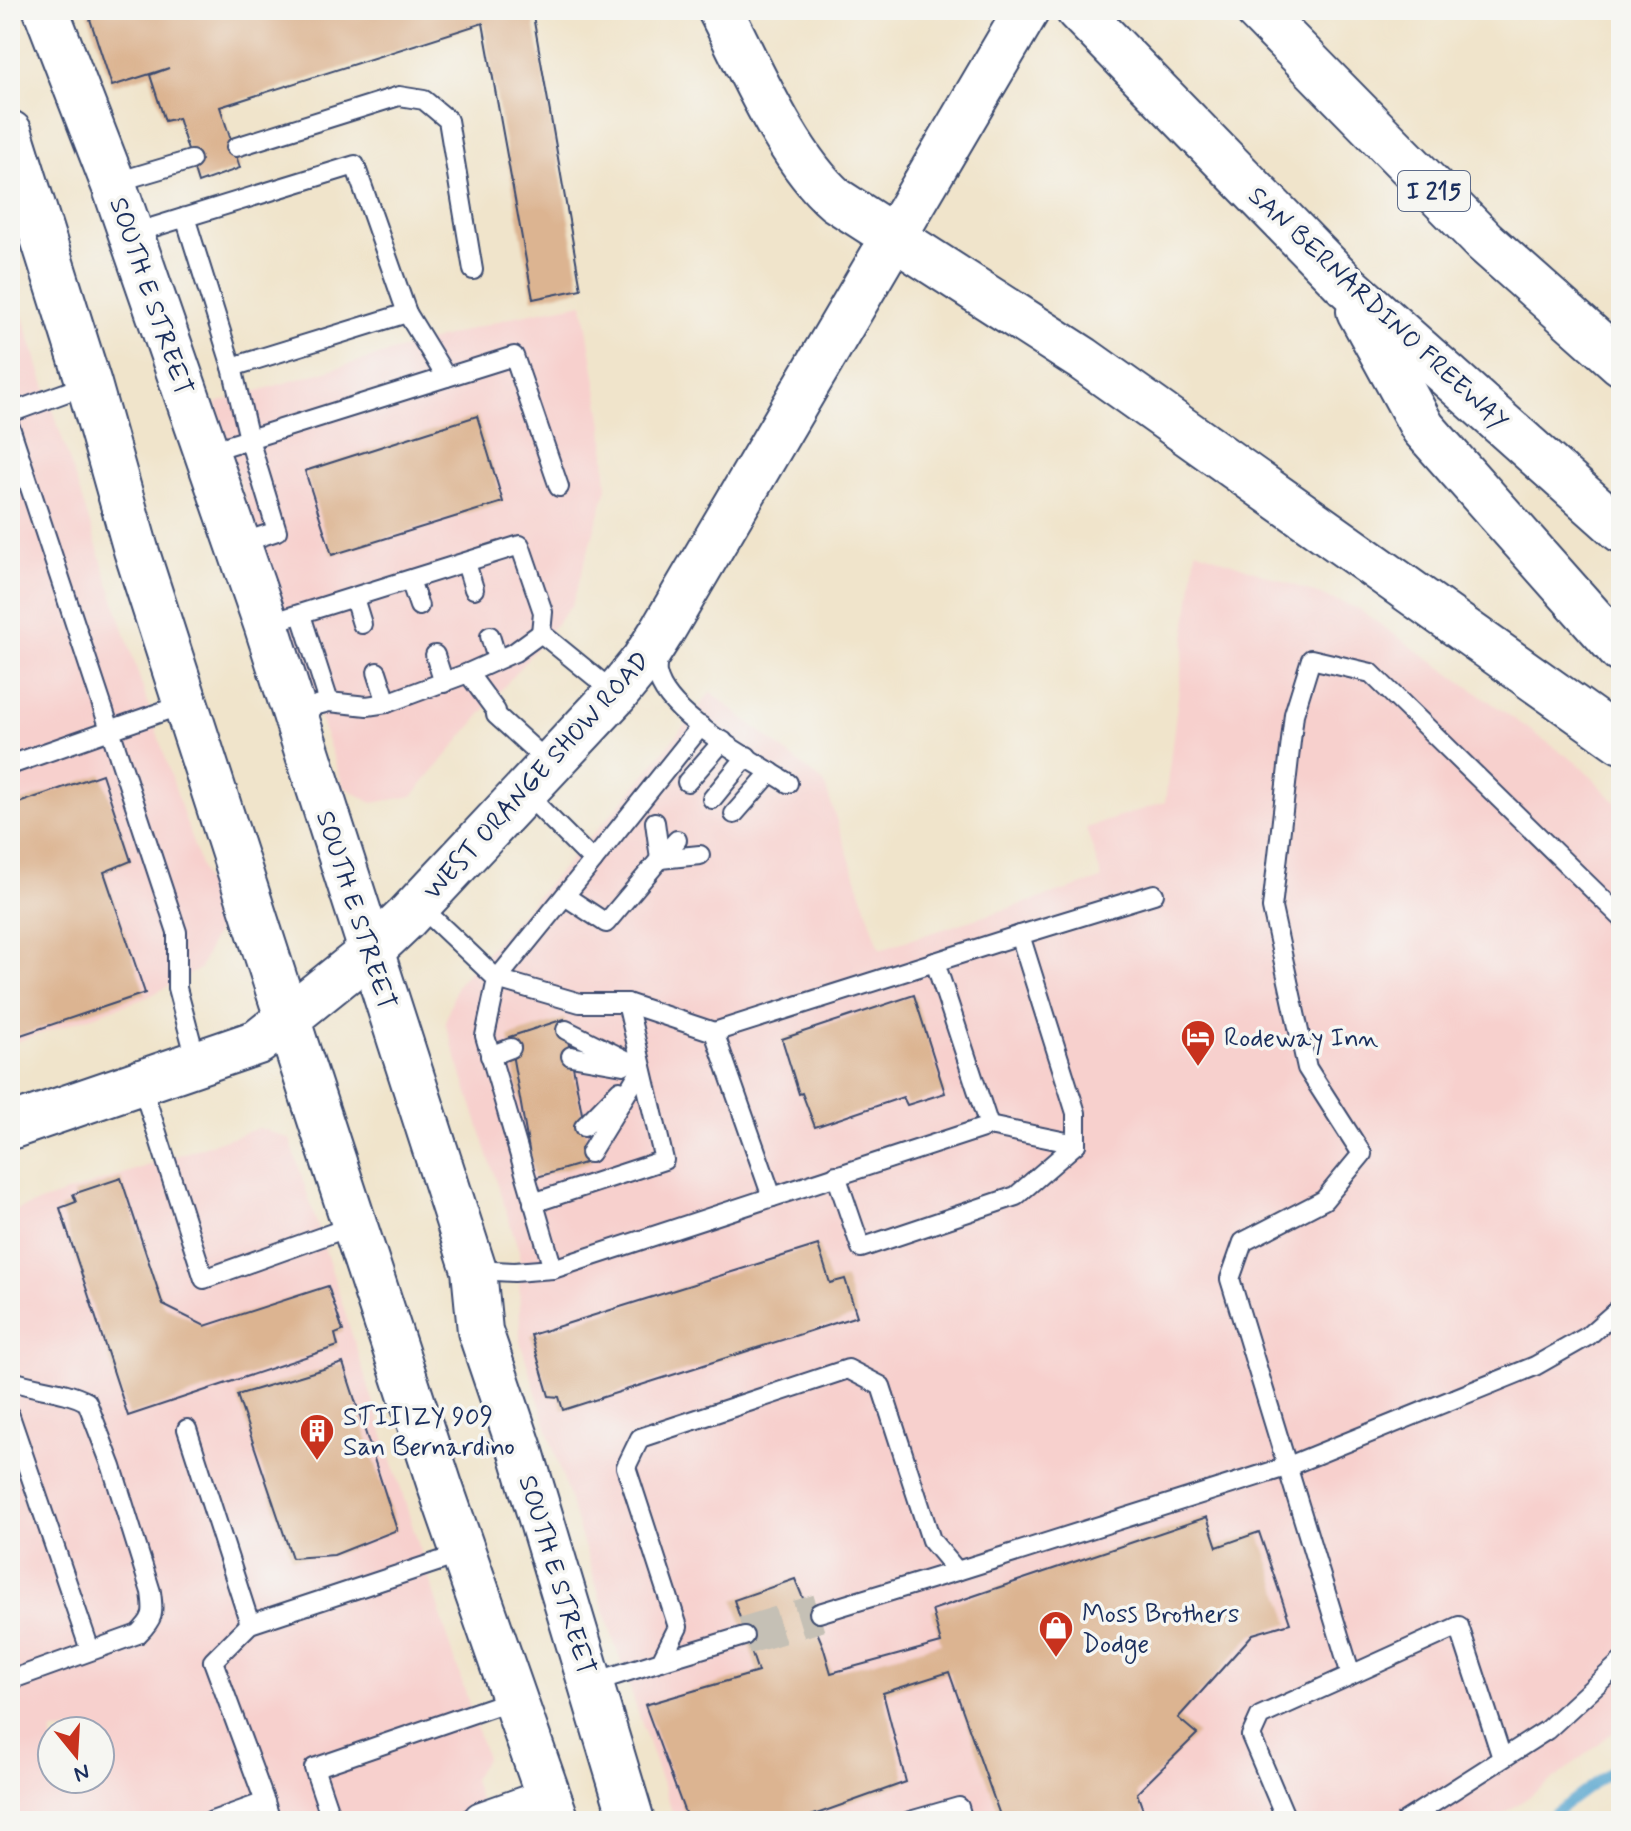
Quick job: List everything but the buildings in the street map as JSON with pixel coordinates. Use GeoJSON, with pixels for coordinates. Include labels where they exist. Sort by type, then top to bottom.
{"type":"FeatureCollection","features":[{"type":"Feature","properties":{"kind":"main road","name":"SOUTH E STREET"},"geometry":{"type":"LineString","coordinates":[[46,10],[113,183],[238,544],[283,619],[311,706],[370,952],[474,1270],[480,1331],[521,1452],[632,1821]]}},
{"type":"Feature","properties":{"kind":"main road"},"geometry":{"type":"LineString","coordinates":[[720,10],[793,148],[818,185],[836,200],[1083,359],[1621,741]]}},
{"type":"Feature","properties":{"kind":"main road","name":"WEST ORANGE SHOW ROAD"},"geometry":{"type":"LineString","coordinates":[[12,1119],[141,1083],[258,1042],[370,952],[419,905],[616,694],[643,661],[664,628],[1027,10]]}},
{"type":"Feature","properties":{"kind":"main road","name":"SAN BERNARDINO FREEWAY"},"geometry":{"type":"LineString","coordinates":[[1078,10],[1345,284],[1621,530]]}},
{"type":"Feature","properties":{"kind":"main road","name":"I 215"},"geometry":{"type":"LineString","coordinates":[[1257,10],[1485,242],[1621,363]]}},
{"type":"Feature","properties":{"kind":"main road"},"geometry":{"type":"LineString","coordinates":[[10,133],[89,384],[136,550],[288,1020],[464,1553],[553,1809]]}},
{"type":"Feature","properties":{"kind":"main road"},"geometry":{"type":"LineString","coordinates":[[1345,284],[1423,428],[1621,651]]}},
{"type":"Feature","properties":{"kind":"street"},"geometry":{"type":"LineString","coordinates":[[482,1821],[553,1809]]}},
{"type":"Feature","properties":{"kind":"lane"},"geometry":{"type":"LineString","coordinates":[[236,147],[399,96],[424,100],[448,120],[473,270]]}},
{"type":"Feature","properties":{"kind":"lane"},"geometry":{"type":"LineString","coordinates":[[113,183],[191,160]]}},
{"type":"Feature","properties":{"kind":"lane"},"geometry":{"type":"LineString","coordinates":[[131,234],[355,165],[407,313],[446,377]]}},
{"type":"Feature","properties":{"kind":"lane"},"geometry":{"type":"LineString","coordinates":[[185,217],[232,367],[249,439],[277,531],[238,544]]}},
{"type":"Feature","properties":{"kind":"lane"},"geometry":{"type":"LineString","coordinates":[[232,367],[407,313]]}},
{"type":"Feature","properties":{"kind":"lane"},"geometry":{"type":"LineString","coordinates":[[207,452],[514,356],[559,487]]}},
{"type":"Feature","properties":{"kind":"lane"},"geometry":{"type":"LineString","coordinates":[[10,413],[89,384]]}},
{"type":"Feature","properties":{"kind":"lane"},"geometry":{"type":"LineString","coordinates":[[10,427],[177,932],[177,988],[197,1063]]}},
{"type":"Feature","properties":{"kind":"lane"},"geometry":{"type":"LineString","coordinates":[[283,619],[520,545],[543,612],[541,633],[515,652],[444,683],[387,703],[311,706]]}},
{"type":"Feature","properties":{"kind":"lane"},"geometry":{"type":"LineString","coordinates":[[466,563],[474,589]]}},
{"type":"Feature","properties":{"kind":"lane"},"geometry":{"type":"LineString","coordinates":[[410,580],[419,606]]}},
{"type":"Feature","properties":{"kind":"lane"},"geometry":{"type":"LineString","coordinates":[[354,598],[362,624]]}},
{"type":"Feature","properties":{"kind":"lane"},"geometry":{"type":"LineString","coordinates":[[664,628],[657,671],[666,694],[684,715],[788,783]]}},
{"type":"Feature","properties":{"kind":"lane"},"geometry":{"type":"LineString","coordinates":[[541,633],[616,694]]}},
{"type":"Feature","properties":{"kind":"lane"},"geometry":{"type":"LineString","coordinates":[[490,636],[497,659]]}},
{"type":"Feature","properties":{"kind":"lane"},"geometry":{"type":"LineString","coordinates":[[435,655],[444,683]]}},
{"type":"Feature","properties":{"kind":"lane"},"geometry":{"type":"LineString","coordinates":[[1351,1675],[1230,1279],[1243,1242],[1324,1200],[1362,1154],[1307,1068],[1272,908],[1294,714],[1311,659],[1371,673],[1621,917]]}},
{"type":"Feature","properties":{"kind":"lane"},"geometry":{"type":"LineString","coordinates":[[377,672],[387,703]]}},
{"type":"Feature","properties":{"kind":"lane"},"geometry":{"type":"LineString","coordinates":[[468,673],[593,861]]}},
{"type":"Feature","properties":{"kind":"lane"},"geometry":{"type":"LineString","coordinates":[[10,765],[187,703]]}},
{"type":"Feature","properties":{"kind":"lane"},"geometry":{"type":"LineString","coordinates":[[553,1269],[533,1203],[532,1171],[523,1147],[507,1078],[490,1056],[485,1036],[497,979],[701,726]]}},
{"type":"Feature","properties":{"kind":"lane"},"geometry":{"type":"LineString","coordinates":[[687,782],[723,741]]}},
{"type":"Feature","properties":{"kind":"lane"},"geometry":{"type":"LineString","coordinates":[[712,799],[747,756]]}},
{"type":"Feature","properties":{"kind":"lane"},"geometry":{"type":"LineString","coordinates":[[734,814],[771,772]]}},
{"type":"Feature","properties":{"kind":"lane"},"geometry":{"type":"LineString","coordinates":[[655,822],[660,859]]}},
{"type":"Feature","properties":{"kind":"lane"},"geometry":{"type":"LineString","coordinates":[[565,896],[606,923],[677,840]]}},
{"type":"Feature","properties":{"kind":"lane"},"geometry":{"type":"LineString","coordinates":[[660,859],[700,855]]}},
{"type":"Feature","properties":{"kind":"lane"},"geometry":{"type":"LineString","coordinates":[[419,905],[497,979],[580,1003],[627,1003],[714,1032],[1154,894]]}},
{"type":"Feature","properties":{"kind":"lane"},"geometry":{"type":"LineString","coordinates":[[836,1175],[861,1248],[1016,1196],[1076,1144],[1076,1113],[1020,935]]}},
{"type":"Feature","properties":{"kind":"lane"},"geometry":{"type":"LineString","coordinates":[[935,962],[989,1126]]}},
{"type":"Feature","properties":{"kind":"lane"},"geometry":{"type":"LineString","coordinates":[[533,1203],[664,1160],[627,1003]]}},
{"type":"Feature","properties":{"kind":"lane"},"geometry":{"type":"LineString","coordinates":[[566,1030],[642,1068]]}},
{"type":"Feature","properties":{"kind":"lane"},"geometry":{"type":"LineString","coordinates":[[714,1032],[772,1197]]}},
{"type":"Feature","properties":{"kind":"lane"},"geometry":{"type":"LineString","coordinates":[[490,1056],[511,1048]]}},
{"type":"Feature","properties":{"kind":"lane"},"geometry":{"type":"LineString","coordinates":[[571,1056],[642,1068]]}},
{"type":"Feature","properties":{"kind":"lane"},"geometry":{"type":"LineString","coordinates":[[584,1127],[642,1068]]}},
{"type":"Feature","properties":{"kind":"lane"},"geometry":{"type":"LineString","coordinates":[[590,1153],[642,1068]]}},
{"type":"Feature","properties":{"kind":"lane"},"geometry":{"type":"LineString","coordinates":[[141,1083],[204,1279],[355,1225]]}},
{"type":"Feature","properties":{"kind":"lane"},"geometry":{"type":"LineString","coordinates":[[474,1270],[514,1272],[553,1269],[989,1126],[1076,1144]]}},
{"type":"Feature","properties":{"kind":"lane"},"geometry":{"type":"LineString","coordinates":[[819,1613],[1286,1467],[1535,1366],[1588,1336],[1621,1307]]}},
{"type":"Feature","properties":{"kind":"lane"},"geometry":{"type":"LineString","coordinates":[[661,1661],[678,1627],[626,1467],[640,1438],[848,1369],[881,1386],[931,1540],[957,1571]]}},
{"type":"Feature","properties":{"kind":"lane"},"geometry":{"type":"LineString","coordinates":[[10,1380],[28,1387],[71,1393],[87,1402],[112,1467],[151,1592],[152,1621],[138,1634],[10,1680]]}},
{"type":"Feature","properties":{"kind":"lane"},"geometry":{"type":"LineString","coordinates":[[10,1416],[90,1650]]}},
{"type":"Feature","properties":{"kind":"lane"},"geometry":{"type":"LineString","coordinates":[[187,1429],[250,1624]]}},
{"type":"Feature","properties":{"kind":"lane"},"geometry":{"type":"LineString","coordinates":[[271,1821],[213,1661],[250,1624],[464,1553]]}},
{"type":"Feature","properties":{"kind":"lane"},"geometry":{"type":"LineString","coordinates":[[1287,1821],[1251,1736],[1260,1716],[1459,1626],[1502,1758]]}},
{"type":"Feature","properties":{"kind":"lane"},"geometry":{"type":"LineString","coordinates":[[590,1684],[744,1636]]}},
{"type":"Feature","properties":{"kind":"lane"},"geometry":{"type":"LineString","coordinates":[[1405,1821],[1547,1730],[1621,1662]]}},
{"type":"Feature","properties":{"kind":"lane"},"geometry":{"type":"LineString","coordinates":[[332,1821],[314,1768],[515,1699]]}},
{"type":"Feature","properties":{"kind":"lane"},"geometry":{"type":"LineString","coordinates":[[212,1821],[265,1802]]}},
{"type":"Feature","properties":{"kind":"lane"},"geometry":{"type":"LineString","coordinates":[[910,1821],[959,1807],[963,1821]]}},
{"type":"Feature","properties":{"kind":"shaded area"},"geometry":{"type":"Polygon","coordinates":[[[10,277],[219,924],[200,969],[148,997],[10,1044],[10,277]]]}},
{"type":"Feature","properties":{"kind":"shaded area"},"geometry":{"type":"Polygon","coordinates":[[[583,303],[603,425],[607,488],[572,605],[413,796],[372,803],[343,786],[235,469],[216,403],[516,316],[583,303]]]}},
{"type":"Feature","properties":{"kind":"shaded area"},"geometry":{"type":"Polygon","coordinates":[[[1196,550],[1357,608],[1581,766],[1621,808],[1621,1726],[1494,1821],[675,1821],[613,1639],[520,1341],[519,1251],[445,1022],[457,985],[631,792],[711,692],[824,783],[880,949],[1102,879],[1086,828],[1165,802],[1196,550]]]}},
{"type":"Feature","properties":{"kind":"shaded area"},"geometry":{"type":"Polygon","coordinates":[[[259,1128],[290,1139],[486,1758],[473,1779],[485,1821],[10,1821],[10,1212],[259,1128]]]}},
{"type":"Feature","properties":{"kind":"waterway"},"geometry":{"type":"LineString","coordinates":[[1544,1821],[1621,1764]]}},
{"type":"Feature","properties":{"kind":"tunnel"},"geometry":{"type":"LineString","coordinates":[[744,1636],[819,1613]]}},
{"type":"Feature","properties":{"kind":"place","name":"Rodeway Inn"},"geometry":{"type":"Point","coordinates":[1198,1068]}},
{"type":"Feature","properties":{"kind":"place","name":"STIIIZY 909 San Bernardino"},"geometry":{"type":"Point","coordinates":[317,1462]}},
{"type":"Feature","properties":{"kind":"place","name":"Moss Brothers Dodge"},"geometry":{"type":"Point","coordinates":[1056,1659]}}]}
